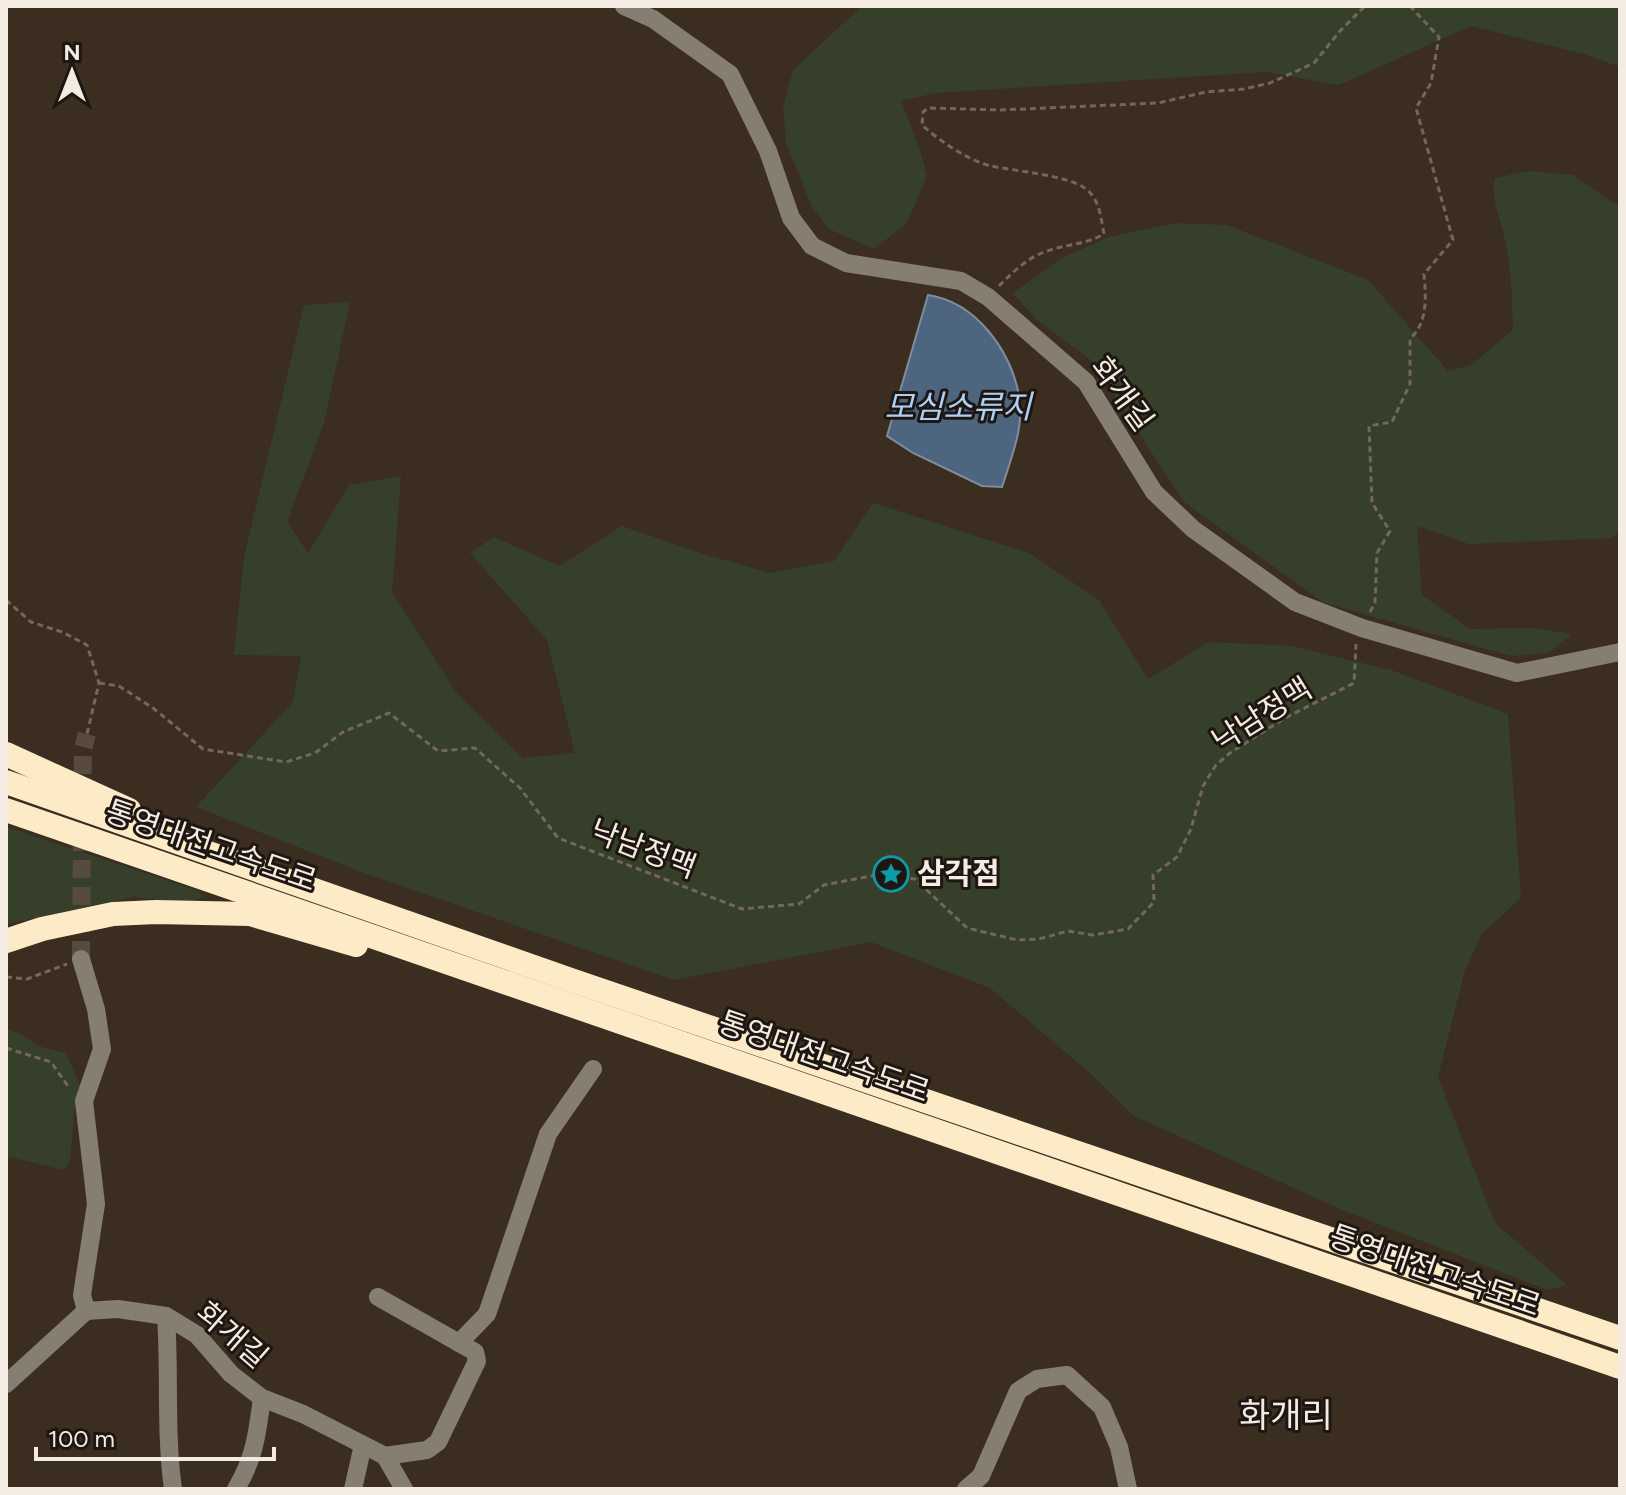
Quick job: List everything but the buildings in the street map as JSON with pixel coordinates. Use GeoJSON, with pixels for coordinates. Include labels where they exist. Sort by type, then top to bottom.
{"type":"FeatureCollection","features":[{"type":"Feature","properties":{"kind":"highway"},"geometry":{"type":"LineString","coordinates":[[6,754],[255,868]]}},
{"type":"Feature","properties":{"kind":"highway","name":"통영대전고속도로"},"geometry":{"type":"LineString","coordinates":[[6,782],[571,980],[1620,1338]]}},
{"type":"Feature","properties":{"kind":"highway","name":"통영대전고속도로"},"geometry":{"type":"LineString","coordinates":[[6,810],[1620,1367]]}},
{"type":"Feature","properties":{"kind":"highway"},"geometry":{"type":"LineString","coordinates":[[6,941],[42,929],[113,914],[250,914],[639,1026]]}},
{"type":"Feature","properties":{"kind":"street","name":"화개길"},"geometry":{"type":"LineString","coordinates":[[630,7],[653,19],[730,74],[768,151],[791,218],[812,246],[846,263],[961,281],[988,297],[1086,382],[1154,492],[1193,529],[1295,602],[1362,628],[1517,673],[1620,652]]}},
{"type":"Feature","properties":{"kind":"street"},"geometry":{"type":"LineString","coordinates":[[6,1384],[86,1311],[82,1295],[96,1204],[84,1101],[102,1049],[96,1009],[81,959]]}},
{"type":"Feature","properties":{"kind":"street"},"geometry":{"type":"LineString","coordinates":[[459,1343],[487,1314],[548,1134],[593,1069]]}},
{"type":"Feature","properties":{"kind":"street"},"geometry":{"type":"LineString","coordinates":[[378,1297],[475,1352],[477,1361],[438,1442],[427,1450],[385,1456],[404,1489]]}},
{"type":"Feature","properties":{"kind":"street","name":"화개길"},"geometry":{"type":"LineString","coordinates":[[86,1311],[118,1309],[166,1316],[197,1335],[231,1374],[262,1398],[303,1414],[385,1456]]}},
{"type":"Feature","properties":{"kind":"street"},"geometry":{"type":"LineString","coordinates":[[166,1316],[168,1454],[173,1489]]}},
{"type":"Feature","properties":{"kind":"street"},"geometry":{"type":"LineString","coordinates":[[966,1489],[981,1476],[1018,1391],[1037,1379],[1067,1375],[1102,1407],[1119,1447],[1128,1489]]}},
{"type":"Feature","properties":{"kind":"street"},"geometry":{"type":"LineString","coordinates":[[236,1489],[256,1448],[262,1398]]}},
{"type":"Feature","properties":{"kind":"street"},"geometry":{"type":"LineString","coordinates":[[353,1489],[363,1445]]}},
{"type":"Feature","properties":{"kind":"path"},"geometry":{"type":"LineString","coordinates":[[988,297],[1017,267],[1046,251],[1088,243],[1104,234],[1100,209],[1086,189],[1056,178],[987,165],[937,139],[922,125],[923,112],[928,108],[1001,110],[1158,103],[1270,83],[1314,63],[1365,6]]}},
{"type":"Feature","properties":{"kind":"path","name":"낙남정맥"},"geometry":{"type":"LineString","coordinates":[[99,683],[119,686],[142,700],[203,749],[286,762],[315,753],[343,732],[389,713],[438,751],[475,748],[520,788],[558,838],[742,909],[799,904],[824,885],[876,875],[915,879],[967,928],[1017,940],[1039,939],[1068,931],[1093,935],[1128,929],[1154,902],[1153,875],[1177,857],[1191,829],[1203,786],[1216,765],[1285,718],[1354,683],[1354,648],[1375,603],[1377,553],[1390,531],[1372,503],[1369,426],[1392,422],[1410,384],[1410,339],[1420,329],[1426,297],[1424,274],[1453,240],[1416,108],[1431,83],[1439,37],[1410,6]]}},
{"type":"Feature","properties":{"kind":"path"},"geometry":{"type":"LineString","coordinates":[[6,600],[31,622],[62,632],[87,645],[99,683],[87,734]]}},
{"type":"Feature","properties":{"kind":"path"},"geometry":{"type":"LineString","coordinates":[[6,977],[27,979],[81,959]]}},
{"type":"Feature","properties":{"kind":"path"},"geometry":{"type":"LineString","coordinates":[[6,1048],[51,1062],[73,1098],[84,1101]]}},
{"type":"Feature","properties":{"kind":"green space"},"geometry":{"type":"Polygon","coordinates":[[[862,6],[1620,6],[1620,67],[1584,54],[1471,26],[1339,85],[1266,72],[935,93],[901,101],[927,176],[907,223],[874,249],[829,229],[812,207],[786,143],[783,108],[793,70],[862,6]]]}},
{"type":"Feature","properties":{"kind":"green space"},"geometry":{"type":"Polygon","coordinates":[[[1529,171],[1573,175],[1620,207],[1620,531],[1611,538],[1469,544],[1417,526],[1422,595],[1470,629],[1532,628],[1572,634],[1548,653],[1511,656],[1322,602],[1184,502],[1091,360],[1037,320],[1013,293],[1060,259],[1109,237],[1175,223],[1227,225],[1368,280],[1448,371],[1471,365],[1513,330],[1509,262],[1494,186],[1495,178],[1529,171]]]}},
{"type":"Feature","properties":{"kind":"green space"},"geometry":{"type":"Polygon","coordinates":[[[350,302],[324,423],[287,522],[308,553],[349,485],[401,476],[392,592],[457,694],[523,758],[575,753],[547,640],[470,553],[494,537],[559,566],[622,526],[770,573],[834,561],[873,503],[1029,553],[1099,600],[1148,679],[1209,642],[1291,646],[1391,670],[1508,714],[1521,898],[1482,934],[1465,970],[1438,1077],[1495,1223],[1567,1285],[1547,1290],[1338,1208],[1134,1116],[1091,1074],[990,988],[871,942],[674,980],[364,873],[196,807],[293,702],[301,656],[234,655],[244,557],[304,305],[350,302]]]}},
{"type":"Feature","properties":{"kind":"green space"},"geometry":{"type":"Polygon","coordinates":[[[6,827],[196,890],[204,897],[184,903],[134,897],[6,924],[6,827]]]}},
{"type":"Feature","properties":{"kind":"green space"},"geometry":{"type":"Polygon","coordinates":[[[6,1029],[23,1035],[38,1046],[66,1053],[80,1085],[70,1162],[63,1170],[6,1156],[6,1029]]]}},
{"type":"Feature","properties":{"kind":"water","name":"모심소류지"},"geometry":{"type":"Polygon","coordinates":[[[928,295],[945,299],[976,318],[1008,361],[1019,395],[1020,418],[1002,487],[982,486],[913,453],[887,436],[928,295]]]}},
{"type":"Feature","properties":{"kind":"tunnel"},"geometry":{"type":"LineString","coordinates":[[82,801],[83,749],[87,734]]}},
{"type":"Feature","properties":{"kind":"tunnel"},"geometry":{"type":"LineString","coordinates":[[81,959],[82,826]]}},
{"type":"Feature","properties":{"kind":"place","name":"삼각점"},"geometry":{"type":"Point","coordinates":[891,874]}},
{"type":"Feature","properties":{"kind":"district","name":"화개리"},"geometry":{"type":"Point","coordinates":[1286,1415]}}]}
